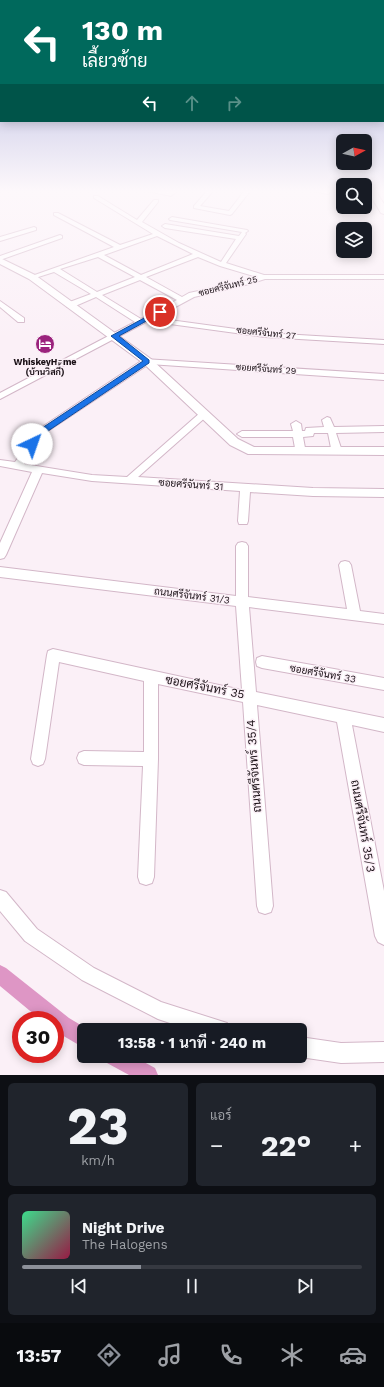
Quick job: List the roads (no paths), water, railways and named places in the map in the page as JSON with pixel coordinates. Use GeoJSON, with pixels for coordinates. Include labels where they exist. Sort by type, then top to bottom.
{"type":"FeatureCollection","features":[{"type":"Feature","properties":{"kind":"street"},"geometry":{"type":"LineString","coordinates":[[0,258],[51,240]]}},
{"type":"Feature","properties":{"kind":"street"},"geometry":{"type":"LineString","coordinates":[[106,240],[119,247]]}},
{"type":"Feature","properties":{"kind":"street"},"geometry":{"type":"LineString","coordinates":[[32,276],[139,240]]}},
{"type":"Feature","properties":{"kind":"street"},"geometry":{"type":"LineString","coordinates":[[171,240],[222,265],[242,272],[264,277]]}},
{"type":"Feature","properties":{"kind":"street"},"geometry":{"type":"LineString","coordinates":[[222,265],[239,240]]}},
{"type":"Feature","properties":{"kind":"street"},"geometry":{"type":"LineString","coordinates":[[98,254],[139,278],[182,300]]}},
{"type":"Feature","properties":{"kind":"street"},"geometry":{"type":"LineString","coordinates":[[70,305],[199,254]]}},
{"type":"Feature","properties":{"kind":"street"},"geometry":{"type":"LineString","coordinates":[[0,261],[32,276],[114,336],[147,361],[234,442],[252,451],[384,451]]}},
{"type":"Feature","properties":{"kind":"street"},"geometry":{"type":"LineString","coordinates":[[55,269],[141,322]]}},
{"type":"Feature","properties":{"kind":"street","name":"ซอยศรีจันทร์ 25"},"geometry":{"type":"LineString","coordinates":[[0,396],[192,295],[248,283],[264,277],[384,277]]}},
{"type":"Feature","properties":{"kind":"street"},"geometry":{"type":"LineString","coordinates":[[0,303],[21,320]]}},
{"type":"Feature","properties":{"kind":"street","name":"ซอยศรีจันทร์ 27"},"geometry":{"type":"LineString","coordinates":[[148,319],[265,335],[384,342]]}},
{"type":"Feature","properties":{"kind":"street"},"geometry":{"type":"LineString","coordinates":[[18,466],[32,444],[45,429],[147,361]]}},
{"type":"Feature","properties":{"kind":"street","name":"ซอยศรีจันทร์ 29"},"geometry":{"type":"LineString","coordinates":[[147,361],[384,377]]}},
{"type":"Feature","properties":{"kind":"street"},"geometry":{"type":"LineString","coordinates":[[128,481],[204,414]]}},
{"type":"Feature","properties":{"kind":"street"},"geometry":{"type":"LineString","coordinates":[[327,420],[336,448]]}},
{"type":"Feature","properties":{"kind":"street"},"geometry":{"type":"LineString","coordinates":[[264,424],[265,434]]}},
{"type":"Feature","properties":{"kind":"street"},"geometry":{"type":"LineString","coordinates":[[296,424],[300,448]]}},
{"type":"Feature","properties":{"kind":"street"},"geometry":{"type":"LineString","coordinates":[[316,434],[384,429]]}},
{"type":"Feature","properties":{"kind":"street"},"geometry":{"type":"LineString","coordinates":[[242,434],[310,434],[309,430],[384,434]]}},
{"type":"Feature","properties":{"kind":"street","name":"ซอยศรีจันทร์ 31"},"geometry":{"type":"LineString","coordinates":[[0,463],[92,478],[128,481],[313,492],[384,493]]}},
{"type":"Feature","properties":{"kind":"street"},"geometry":{"type":"LineString","coordinates":[[0,555],[38,470]]}},
{"type":"Feature","properties":{"kind":"street"},"geometry":{"type":"LineString","coordinates":[[243,521],[245,488]]}},
{"type":"Feature","properties":{"kind":"street","name":"ถนนศรีจันทร์ 35/4"},"geometry":{"type":"LineString","coordinates":[[242,546],[242,601],[265,906]]}},
{"type":"Feature","properties":{"kind":"street"},"geometry":{"type":"LineString","coordinates":[[345,565],[354,614]]}},
{"type":"Feature","properties":{"kind":"street","name":"ถนนศรีจันทร์ 31/3"},"geometry":{"type":"LineString","coordinates":[[0,572],[384,618]]}},
{"type":"Feature","properties":{"kind":"street"},"geometry":{"type":"LineString","coordinates":[[38,759],[54,655],[151,677]]}},
{"type":"Feature","properties":{"kind":"street","name":"ซอยศรีจันทร์ 33"},"geometry":{"type":"LineString","coordinates":[[262,662],[384,684]]}},
{"type":"Feature","properties":{"kind":"street","name":"ซอยศรีจันทร์ 35"},"geometry":{"type":"LineString","coordinates":[[146,877],[151,759],[151,677],[384,724]]}},
{"type":"Feature","properties":{"kind":"street","name":"ถนนศรีจันทร์ 35/3"},"geometry":{"type":"LineString","coordinates":[[343,716],[384,936]]}},
{"type":"Feature","properties":{"kind":"street"},"geometry":{"type":"LineString","coordinates":[[84,758],[151,759]]}},
{"type":"Feature","properties":{"kind":"street"},"geometry":{"type":"LineString","coordinates":[[0,898],[31,935],[88,974],[158,1010],[198,1023]]}},
{"type":"Feature","properties":{"kind":"street"},"geometry":{"type":"LineString","coordinates":[[307,1047],[341,1052],[384,1052]]}},
{"type":"Feature","properties":{"kind":"waterway"},"geometry":{"type":"LineString","coordinates":[[0,974],[62,1025],[77,1034]]}},
{"type":"Feature","properties":{"kind":"waterway"},"geometry":{"type":"LineString","coordinates":[[127,1063],[148,1075]]}},
{"type":"Feature","properties":{"kind":"place","name":"WhiskeyHome (บ้านวิสกี้)"},"geometry":{"type":"Point","coordinates":[45,344]}}]}
